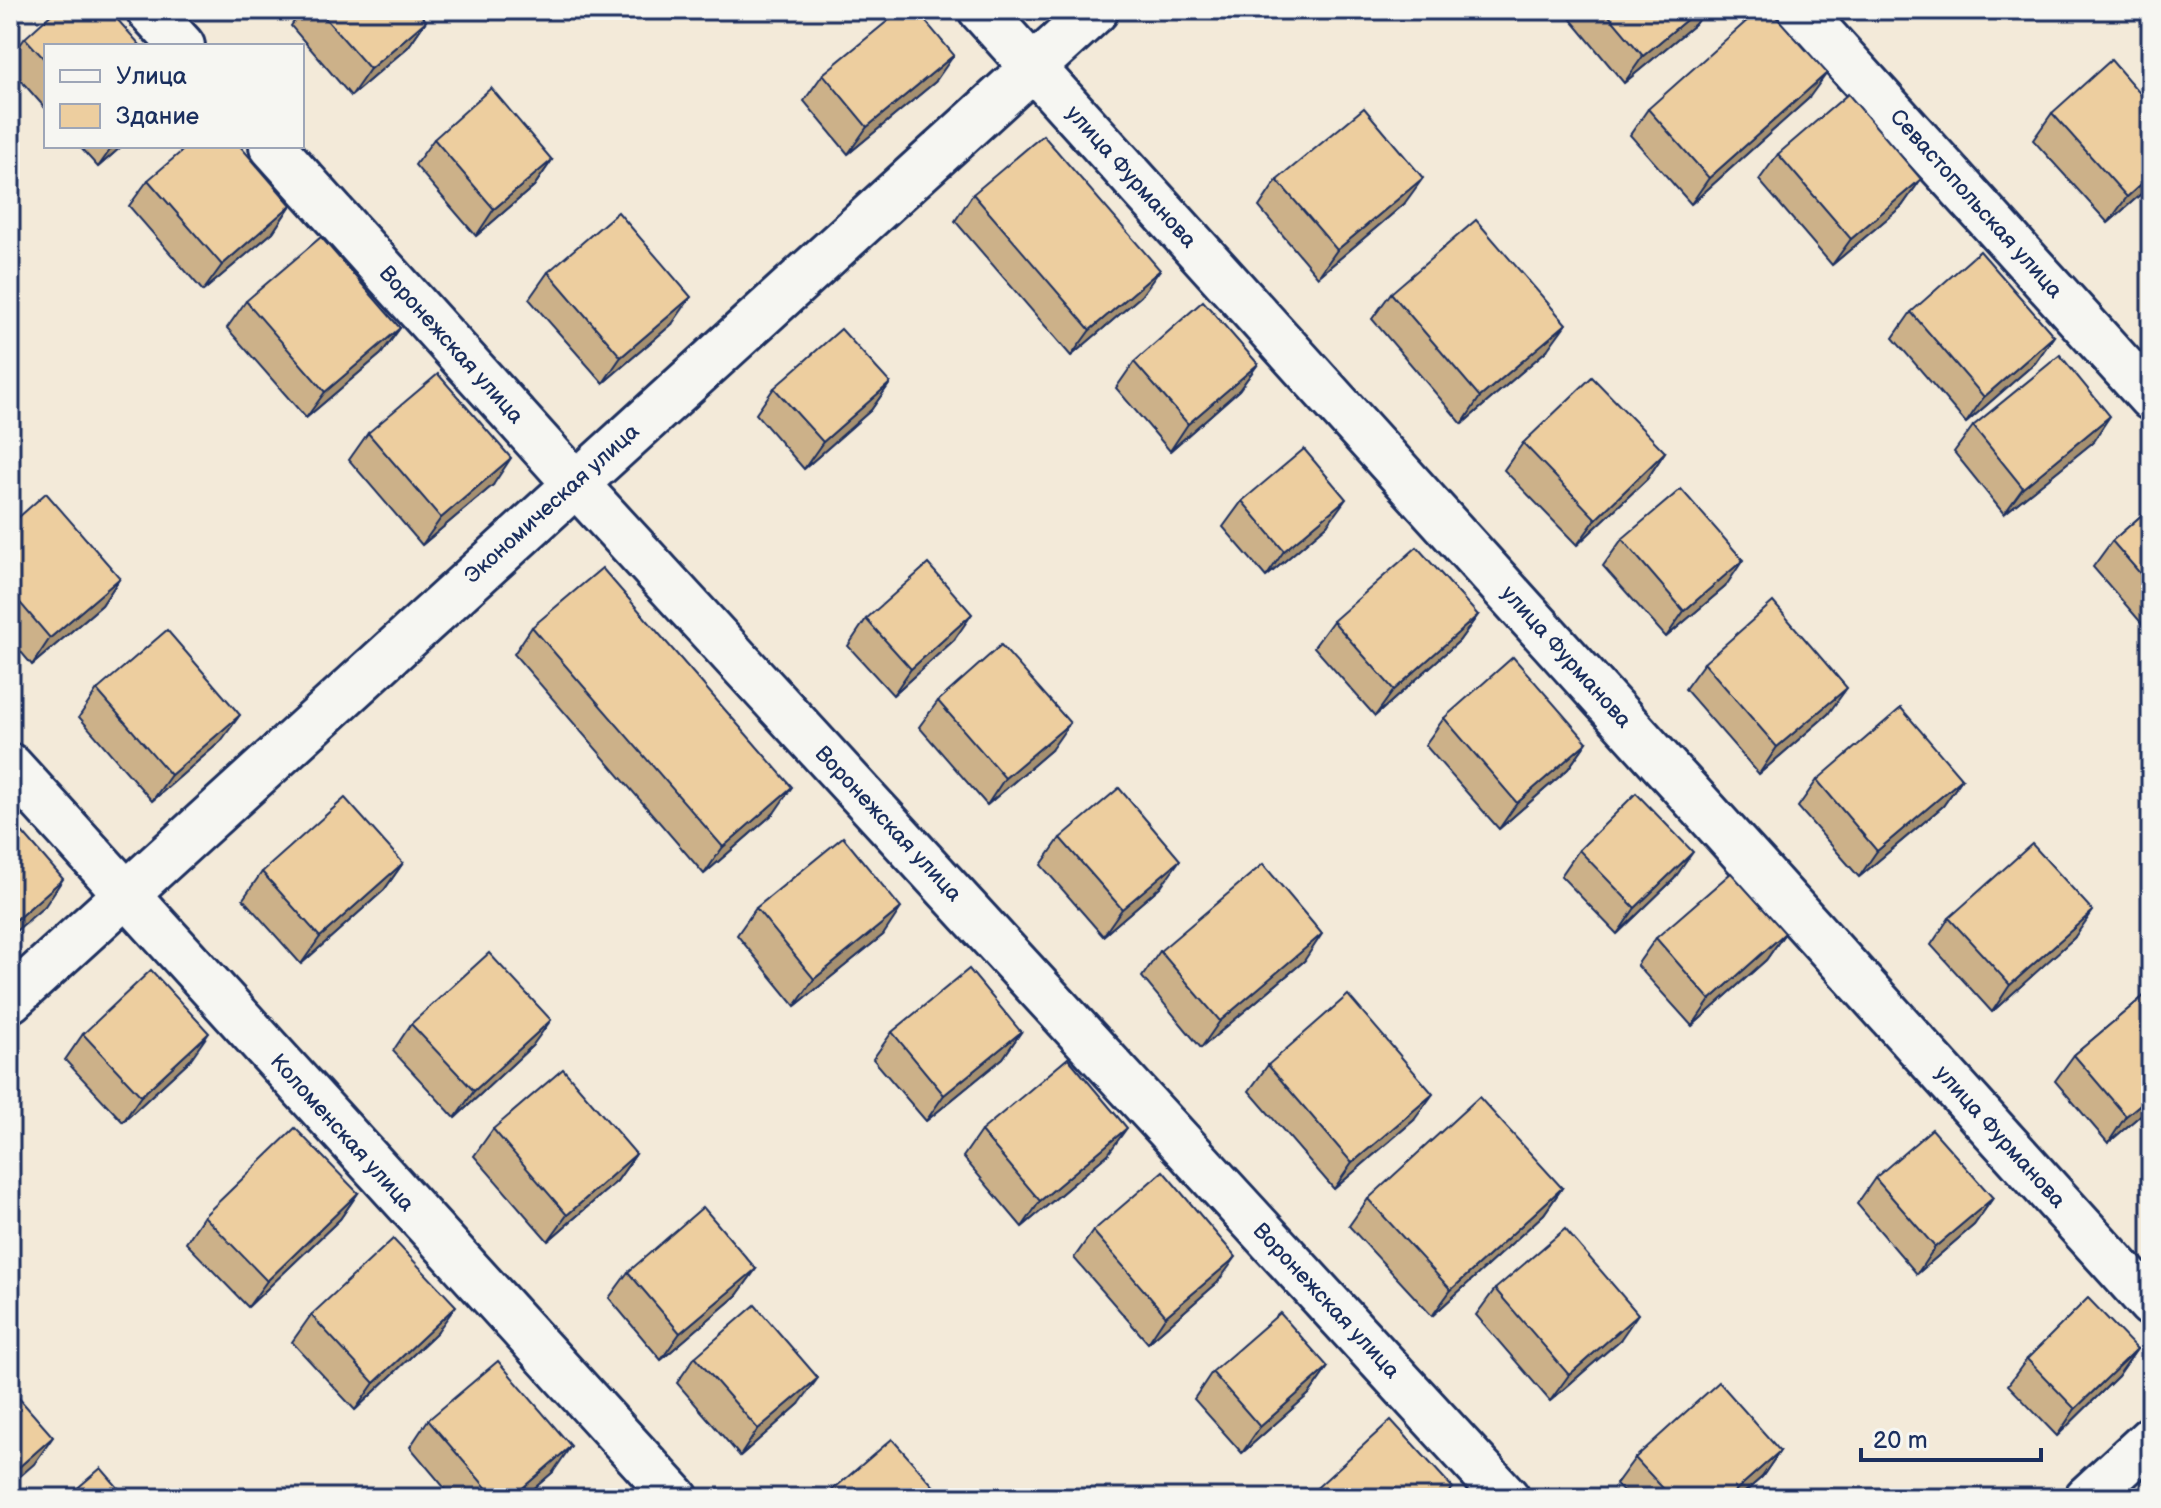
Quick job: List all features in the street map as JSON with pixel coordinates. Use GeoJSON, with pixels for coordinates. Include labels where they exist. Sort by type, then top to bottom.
{"type":"FeatureCollection","features":[{"type":"Feature","properties":{"kind":"street"},"geometry":{"type":"LineString","coordinates":[[149,10],[180,44]]}},
{"type":"Feature","properties":{"kind":"street","name":"улица Фурманова"},"geometry":{"type":"LineString","coordinates":[[981,10],[2151,1304]]}},
{"type":"Feature","properties":{"kind":"street","name":"Экономическая улица"},"geometry":{"type":"LineString","coordinates":[[10,1000],[1096,10]]}},
{"type":"Feature","properties":{"kind":"street","name":"Севастопольская улица"},"geometry":{"type":"LineString","coordinates":[[1800,10],[2151,398]]}},
{"type":"Feature","properties":{"kind":"street","name":"Воронежская улица"},"geometry":{"type":"LineString","coordinates":[[274,148],[575,483],[1507,1498]]}},
{"type":"Feature","properties":{"kind":"street","name":"Коломенская улица"},"geometry":{"type":"LineString","coordinates":[[10,766],[676,1498]]}},
{"type":"Feature","properties":{"kind":"street"},"geometry":{"type":"LineString","coordinates":[[2087,1498],[2151,1439]]}},
{"type":"Feature","properties":{"kind":"building"},"geometry":{"type":"Polygon","coordinates":[[[56,10],[109,10],[139,44],[44,44],[44,59],[25,38],[56,10]]]}},
{"type":"Feature","properties":{"kind":"building"},"geometry":{"type":"Polygon","coordinates":[[[318,10],[417,10],[426,21],[370,69],[318,10]]]}},
{"type":"Feature","properties":{"kind":"building"},"geometry":{"type":"Polygon","coordinates":[[[901,10],[916,10],[954,55],[867,127],[823,74],[901,10]]]}},
{"type":"Feature","properties":{"kind":"building"},"geometry":{"type":"Polygon","coordinates":[[[1604,10],[1698,10],[1643,56],[1604,10]]]}},
{"type":"Feature","properties":{"kind":"building"},"geometry":{"type":"Polygon","coordinates":[[[1759,10],[1770,10],[1827,73],[1709,178],[1648,109],[1759,10]]]}},
{"type":"Feature","properties":{"kind":"building"},"geometry":{"type":"Polygon","coordinates":[[[2111,60],[2151,106],[2151,175],[2127,197],[2052,113],[2111,60]]]}},
{"type":"Feature","properties":{"kind":"building"},"geometry":{"type":"Polygon","coordinates":[[[491,88],[552,160],[494,209],[434,139],[491,88]]]}},
{"type":"Feature","properties":{"kind":"building"},"geometry":{"type":"Polygon","coordinates":[[[1848,94],[1921,179],[1851,239],[1778,154],[1848,94]]]}},
{"type":"Feature","properties":{"kind":"building"},"geometry":{"type":"Polygon","coordinates":[[[1364,108],[1423,178],[1337,250],[1277,180],[1364,108]]]}},
{"type":"Feature","properties":{"kind":"building"},"geometry":{"type":"Polygon","coordinates":[[[1043,135],[1160,270],[1090,330],[973,194],[1043,135]]]}},
{"type":"Feature","properties":{"kind":"building"},"geometry":{"type":"Polygon","coordinates":[[[186,148],[242,148],[291,205],[222,265],[148,180],[186,148]]]}},
{"type":"Feature","properties":{"kind":"building"},"geometry":{"type":"Polygon","coordinates":[[[618,212],[691,297],[621,357],[548,272],[618,212]]]}},
{"type":"Feature","properties":{"kind":"building"},"geometry":{"type":"Polygon","coordinates":[[[1476,220],[1566,324],[1480,397],[1391,293],[1476,220]]]}},
{"type":"Feature","properties":{"kind":"building"},"geometry":{"type":"Polygon","coordinates":[[[321,237],[400,328],[325,392],[246,301],[321,237]]]}},
{"type":"Feature","properties":{"kind":"building"},"geometry":{"type":"Polygon","coordinates":[[[1980,251],[2054,336],[1984,397],[1911,312],[1980,251]]]}},
{"type":"Feature","properties":{"kind":"building"},"geometry":{"type":"Polygon","coordinates":[[[1203,301],[1258,364],[1188,424],[1134,362],[1203,301]]]}},
{"type":"Feature","properties":{"kind":"building"},"geometry":{"type":"Polygon","coordinates":[[[841,329],[890,383],[823,442],[774,388],[841,329]]]}},
{"type":"Feature","properties":{"kind":"building"},"geometry":{"type":"Polygon","coordinates":[[[2060,355],[2110,416],[2023,488],[1973,426],[2060,355]]]}},
{"type":"Feature","properties":{"kind":"building"},"geometry":{"type":"Polygon","coordinates":[[[438,374],[511,458],[441,518],[368,433],[438,374]]]}},
{"type":"Feature","properties":{"kind":"building"},"geometry":{"type":"Polygon","coordinates":[[[1592,377],[1665,452],[1596,519],[1523,443],[1592,377]]]}},
{"type":"Feature","properties":{"kind":"building"},"geometry":{"type":"Polygon","coordinates":[[[1304,449],[1346,499],[1284,551],[1242,501],[1304,449]]]}},
{"type":"Feature","properties":{"kind":"building"},"geometry":{"type":"Polygon","coordinates":[[[1681,489],[1743,560],[1684,611],[1622,539],[1681,489]]]}},
{"type":"Feature","properties":{"kind":"building"},"geometry":{"type":"Polygon","coordinates":[[[46,493],[120,578],[50,638],[10,591],[10,525],[46,493]]]}},
{"type":"Feature","properties":{"kind":"building"},"geometry":{"type":"Polygon","coordinates":[[[2151,507],[2151,586],[2112,541],[2151,507]]]}},
{"type":"Feature","properties":{"kind":"building"},"geometry":{"type":"Polygon","coordinates":[[[1417,547],[1478,615],[1394,690],[1333,621],[1417,547]]]}},
{"type":"Feature","properties":{"kind":"building"},"geometry":{"type":"Polygon","coordinates":[[[928,564],[972,614],[911,669],[866,619],[928,564]]]}},
{"type":"Feature","properties":{"kind":"building"},"geometry":{"type":"Polygon","coordinates":[[[602,568],[792,787],[723,847],[532,627],[602,568]]]}},
{"type":"Feature","properties":{"kind":"building"},"geometry":{"type":"Polygon","coordinates":[[[1773,602],[1847,688],[1777,747],[1704,663],[1773,602]]]}},
{"type":"Feature","properties":{"kind":"building"},"geometry":{"type":"Polygon","coordinates":[[[167,630],[240,715],[171,775],[97,690],[167,630]]]}},
{"type":"Feature","properties":{"kind":"building"},"geometry":{"type":"Polygon","coordinates":[[[1001,645],[1070,723],[1005,778],[938,701],[1001,645]]]}},
{"type":"Feature","properties":{"kind":"building"},"geometry":{"type":"Polygon","coordinates":[[[1513,657],[1587,742],[1517,803],[1444,718],[1513,657]]]}},
{"type":"Feature","properties":{"kind":"building"},"geometry":{"type":"Polygon","coordinates":[[[1901,708],[1962,779],[1877,851],[1817,780],[1901,708]]]}},
{"type":"Feature","properties":{"kind":"building"},"geometry":{"type":"Polygon","coordinates":[[[1119,788],[1180,860],[1122,909],[1060,838],[1119,788]]]}},
{"type":"Feature","properties":{"kind":"building"},"geometry":{"type":"Polygon","coordinates":[[[1636,793],[1693,852],[1635,908],[1579,850],[1636,793]]]}},
{"type":"Feature","properties":{"kind":"building"},"geometry":{"type":"Polygon","coordinates":[[[345,798],[403,863],[320,937],[262,872],[345,798]]]}},
{"type":"Feature","properties":{"kind":"building"},"geometry":{"type":"Polygon","coordinates":[[[10,818],[63,879],[10,925],[10,818]]]}},
{"type":"Feature","properties":{"kind":"building"},"geometry":{"type":"Polygon","coordinates":[[[843,837],[901,908],[814,979],[756,908],[843,837]]]}},
{"type":"Feature","properties":{"kind":"building"},"geometry":{"type":"Polygon","coordinates":[[[2032,844],[2093,911],[2010,985],[1949,918],[2032,844]]]}},
{"type":"Feature","properties":{"kind":"building"},"geometry":{"type":"Polygon","coordinates":[[[1263,864],[1322,934],[1220,1021],[1160,951],[1263,864]]]}},
{"type":"Feature","properties":{"kind":"building"},"geometry":{"type":"Polygon","coordinates":[[[1731,873],[1785,933],[1710,1000],[1656,938],[1731,873]]]}},
{"type":"Feature","properties":{"kind":"building"},"geometry":{"type":"Polygon","coordinates":[[[489,953],[551,1020],[474,1091],[411,1024],[489,953]]]}},
{"type":"Feature","properties":{"kind":"building"},"geometry":{"type":"Polygon","coordinates":[[[969,969],[1021,1032],[944,1095],[892,1032],[969,969]]]}},
{"type":"Feature","properties":{"kind":"building"},"geometry":{"type":"Polygon","coordinates":[[[151,970],[209,1033],[141,1096],[83,1034],[151,970]]]}},
{"type":"Feature","properties":{"kind":"building"},"geometry":{"type":"Polygon","coordinates":[[[2151,990],[2151,1095],[2126,1116],[2074,1055],[2151,990]]]}},
{"type":"Feature","properties":{"kind":"building"},"geometry":{"type":"Polygon","coordinates":[[[1348,995],[1433,1094],[1352,1163],[1268,1065],[1348,995]]]}},
{"type":"Feature","properties":{"kind":"building"},"geometry":{"type":"Polygon","coordinates":[[[1068,1058],[1127,1128],[1040,1201],[981,1131],[1068,1058]]]}},
{"type":"Feature","properties":{"kind":"building"},"geometry":{"type":"Polygon","coordinates":[[[563,1069],[636,1154],[567,1215],[493,1129],[563,1069]]]}},
{"type":"Feature","properties":{"kind":"building"},"geometry":{"type":"Polygon","coordinates":[[[1479,1097],[1562,1188],[1451,1290],[1368,1199],[1479,1097]]]}},
{"type":"Feature","properties":{"kind":"building"},"geometry":{"type":"Polygon","coordinates":[[[295,1128],[358,1193],[267,1281],[204,1216],[295,1128]]]}},
{"type":"Feature","properties":{"kind":"building"},"geometry":{"type":"Polygon","coordinates":[[[1932,1129],[1993,1198],[1935,1247],[1875,1178],[1932,1129]]]}},
{"type":"Feature","properties":{"kind":"building"},"geometry":{"type":"Polygon","coordinates":[[[1163,1171],[1236,1257],[1166,1316],[1093,1231],[1163,1171]]]}},
{"type":"Feature","properties":{"kind":"building"},"geometry":{"type":"Polygon","coordinates":[[[703,1207],[756,1269],[680,1333],[628,1272],[703,1207]]]}},
{"type":"Feature","properties":{"kind":"building"},"geometry":{"type":"Polygon","coordinates":[[[1565,1229],[1638,1314],[1569,1375],[1495,1289],[1565,1229]]]}},
{"type":"Feature","properties":{"kind":"building"},"geometry":{"type":"Polygon","coordinates":[[[393,1239],[456,1306],[374,1383],[311,1315],[393,1239]]]}},
{"type":"Feature","properties":{"kind":"building"},"geometry":{"type":"Polygon","coordinates":[[[2088,1298],[2137,1349],[2075,1409],[2027,1359],[2088,1298]]]}},
{"type":"Feature","properties":{"kind":"building"},"geometry":{"type":"Polygon","coordinates":[[[755,1305],[818,1378],[758,1429],[695,1357],[755,1305]]]}},
{"type":"Feature","properties":{"kind":"building"},"geometry":{"type":"Polygon","coordinates":[[[1280,1313],[1328,1367],[1260,1427],[1212,1372],[1280,1313]]]}},
{"type":"Feature","properties":{"kind":"building"},"geometry":{"type":"Polygon","coordinates":[[[498,1361],[571,1446],[511,1498],[495,1498],[428,1420],[498,1361]]]}},
{"type":"Feature","properties":{"kind":"building"},"geometry":{"type":"Polygon","coordinates":[[[1719,1382],[1780,1451],[1727,1498],[1672,1498],[1635,1458],[1719,1382]]]}},
{"type":"Feature","properties":{"kind":"building"},"geometry":{"type":"Polygon","coordinates":[[[10,1388],[53,1437],[10,1475],[10,1388]]]}},
{"type":"Feature","properties":{"kind":"building"},"geometry":{"type":"Polygon","coordinates":[[[1391,1420],[1453,1488],[1442,1498],[1308,1496],[1391,1420]]]}},
{"type":"Feature","properties":{"kind":"building"},"geometry":{"type":"Polygon","coordinates":[[[892,1439],[944,1498],[823,1498],[892,1439]]]}},
{"type":"Feature","properties":{"kind":"building"},"geometry":{"type":"Polygon","coordinates":[[[101,1468],[127,1498],[66,1498],[101,1468]]]}}]}
